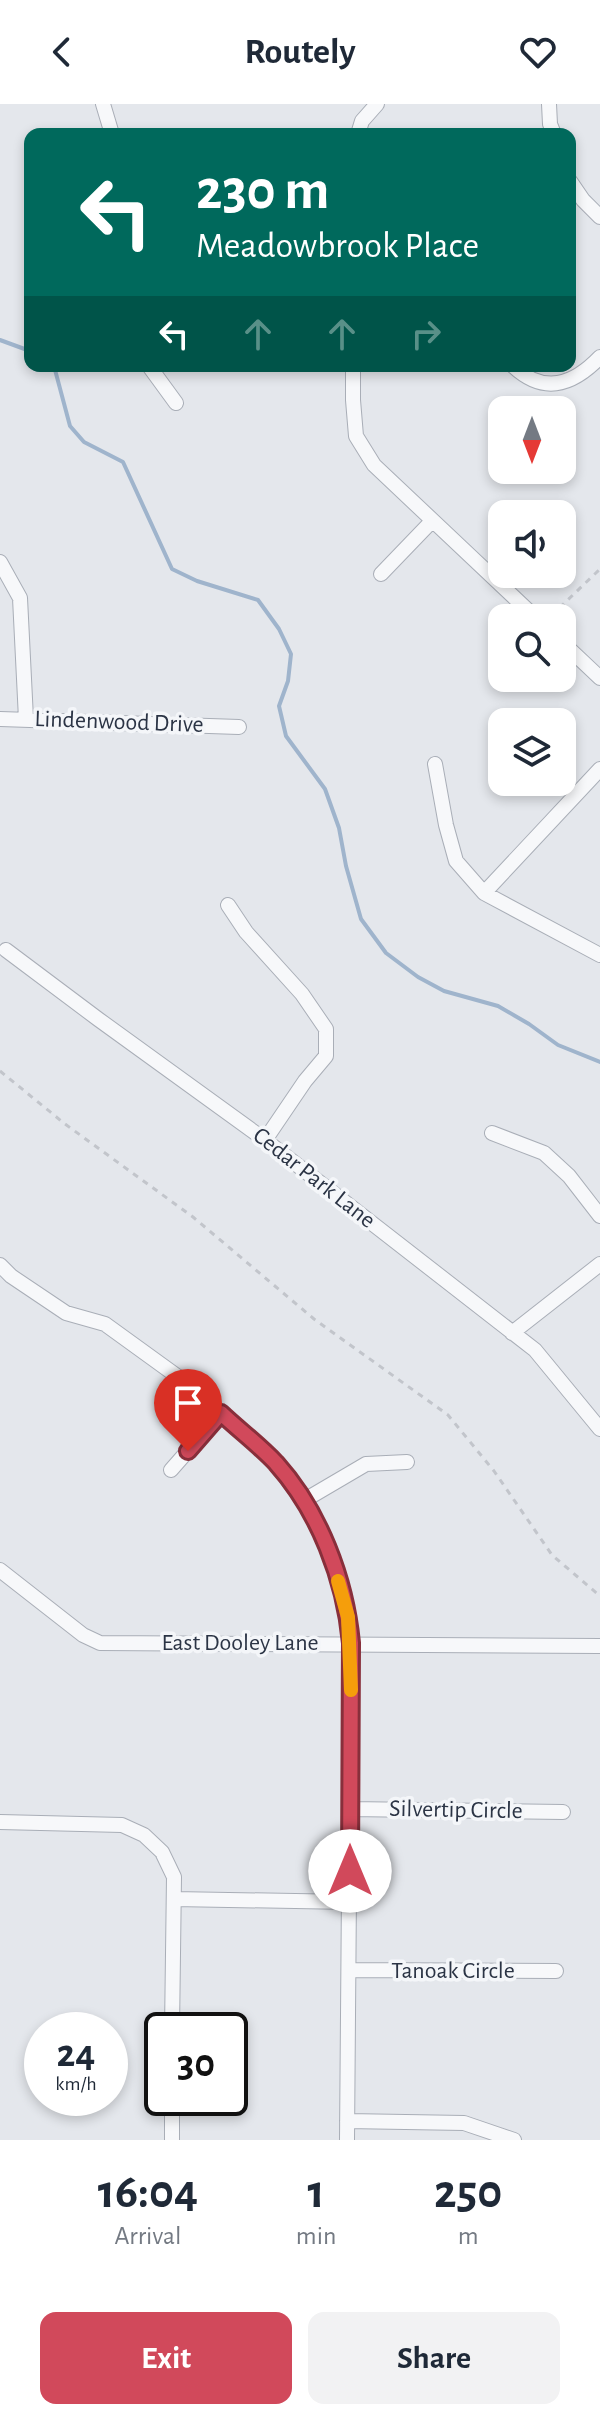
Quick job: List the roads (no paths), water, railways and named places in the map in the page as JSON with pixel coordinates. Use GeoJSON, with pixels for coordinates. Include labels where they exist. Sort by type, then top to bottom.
{"type":"FeatureCollection","features":[{"type":"Feature","properties":{"kind":"street"},"geometry":{"type":"LineString","coordinates":[[103,104],[110,128]]}},
{"type":"Feature","properties":{"kind":"street"},"geometry":{"type":"LineString","coordinates":[[360,128],[377,104]]}},
{"type":"Feature","properties":{"kind":"street"},"geometry":{"type":"LineString","coordinates":[[549,104],[552,128]]}},
{"type":"Feature","properties":{"kind":"street"},"geometry":{"type":"LineString","coordinates":[[576,190],[600,217]]}},
{"type":"Feature","properties":{"kind":"street"},"geometry":{"type":"LineString","coordinates":[[521,372],[531,379],[549,384],[567,382],[588,370],[600,357]]}},
{"type":"Feature","properties":{"kind":"street"},"geometry":{"type":"LineString","coordinates":[[153,372],[176,403]]}},
{"type":"Feature","properties":{"kind":"street"},"geometry":{"type":"LineString","coordinates":[[353,372],[356,436],[374,465],[521,604]]}},
{"type":"Feature","properties":{"kind":"street"},"geometry":{"type":"LineString","coordinates":[[381,574],[432,521]]}},
{"type":"Feature","properties":{"kind":"street"},"geometry":{"type":"LineString","coordinates":[[0,562],[20,598],[26,719]]}},
{"type":"Feature","properties":{"kind":"street"},"geometry":{"type":"LineString","coordinates":[[576,655],[600,678]]}},
{"type":"Feature","properties":{"kind":"street","name":"Lindenwood Drive"},"geometry":{"type":"LineString","coordinates":[[0,719],[239,727]]}},
{"type":"Feature","properties":{"kind":"street"},"geometry":{"type":"LineString","coordinates":[[435,764],[456,861],[484,893],[600,955]]}},
{"type":"Feature","properties":{"kind":"street"},"geometry":{"type":"LineString","coordinates":[[484,893],[600,769]]}},
{"type":"Feature","properties":{"kind":"street"},"geometry":{"type":"LineString","coordinates":[[228,905],[246,932],[302,994],[326,1029],[326,1056],[265,1140]]}},
{"type":"Feature","properties":{"kind":"street","name":"Cedar Park Lane"},"geometry":{"type":"LineString","coordinates":[[6,950],[265,1140],[535,1350],[600,1429]]}},
{"type":"Feature","properties":{"kind":"street"},"geometry":{"type":"LineString","coordinates":[[492,1133],[544,1153],[569,1176],[600,1216]]}},
{"type":"Feature","properties":{"kind":"street"},"geometry":{"type":"LineString","coordinates":[[512,1333],[600,1264]]}},
{"type":"Feature","properties":{"kind":"street"},"geometry":{"type":"LineString","coordinates":[[0,1265],[11,1276],[66,1313],[105,1324],[192,1387],[276,1464],[315,1518],[333,1564],[348,1617],[351,1643],[347,2140]]}},
{"type":"Feature","properties":{"kind":"street"},"geometry":{"type":"LineString","coordinates":[[171,1470],[221,1413]]}},
{"type":"Feature","properties":{"kind":"street"},"geometry":{"type":"LineString","coordinates":[[303,1501],[366,1464],[407,1462]]}},
{"type":"Feature","properties":{"kind":"street","name":"East Dooley Lane"},"geometry":{"type":"LineString","coordinates":[[0,1570],[83,1635],[100,1643],[600,1646]]}},
{"type":"Feature","properties":{"kind":"street","name":"Silvertip Circle"},"geometry":{"type":"LineString","coordinates":[[350,1809],[563,1812]]}},
{"type":"Feature","properties":{"kind":"street"},"geometry":{"type":"LineString","coordinates":[[0,1822],[122,1825],[144,1835],[162,1852],[174,1877],[172,2012]]}},
{"type":"Feature","properties":{"kind":"street"},"geometry":{"type":"LineString","coordinates":[[174,1899],[350,1902]]}},
{"type":"Feature","properties":{"kind":"street","name":"Tanoak Circle"},"geometry":{"type":"LineString","coordinates":[[349,1970],[556,1971]]}},
{"type":"Feature","properties":{"kind":"street"},"geometry":{"type":"LineString","coordinates":[[172,2116],[172,2140]]}},
{"type":"Feature","properties":{"kind":"street"},"geometry":{"type":"LineString","coordinates":[[347,2121],[464,2123],[514,2140]]}},
{"type":"Feature","properties":{"kind":"waterway"},"geometry":{"type":"LineString","coordinates":[[0,340],[24,349]]}},
{"type":"Feature","properties":{"kind":"waterway"},"geometry":{"type":"LineString","coordinates":[[56,372],[70,426],[84,442],[123,462],[172,569],[197,581],[258,600],[279,629],[291,654],[288,681],[279,706],[286,736],[325,789],[339,828],[361,919],[386,953],[418,977],[444,991],[498,1006],[558,1045],[600,1062]]}}]}
